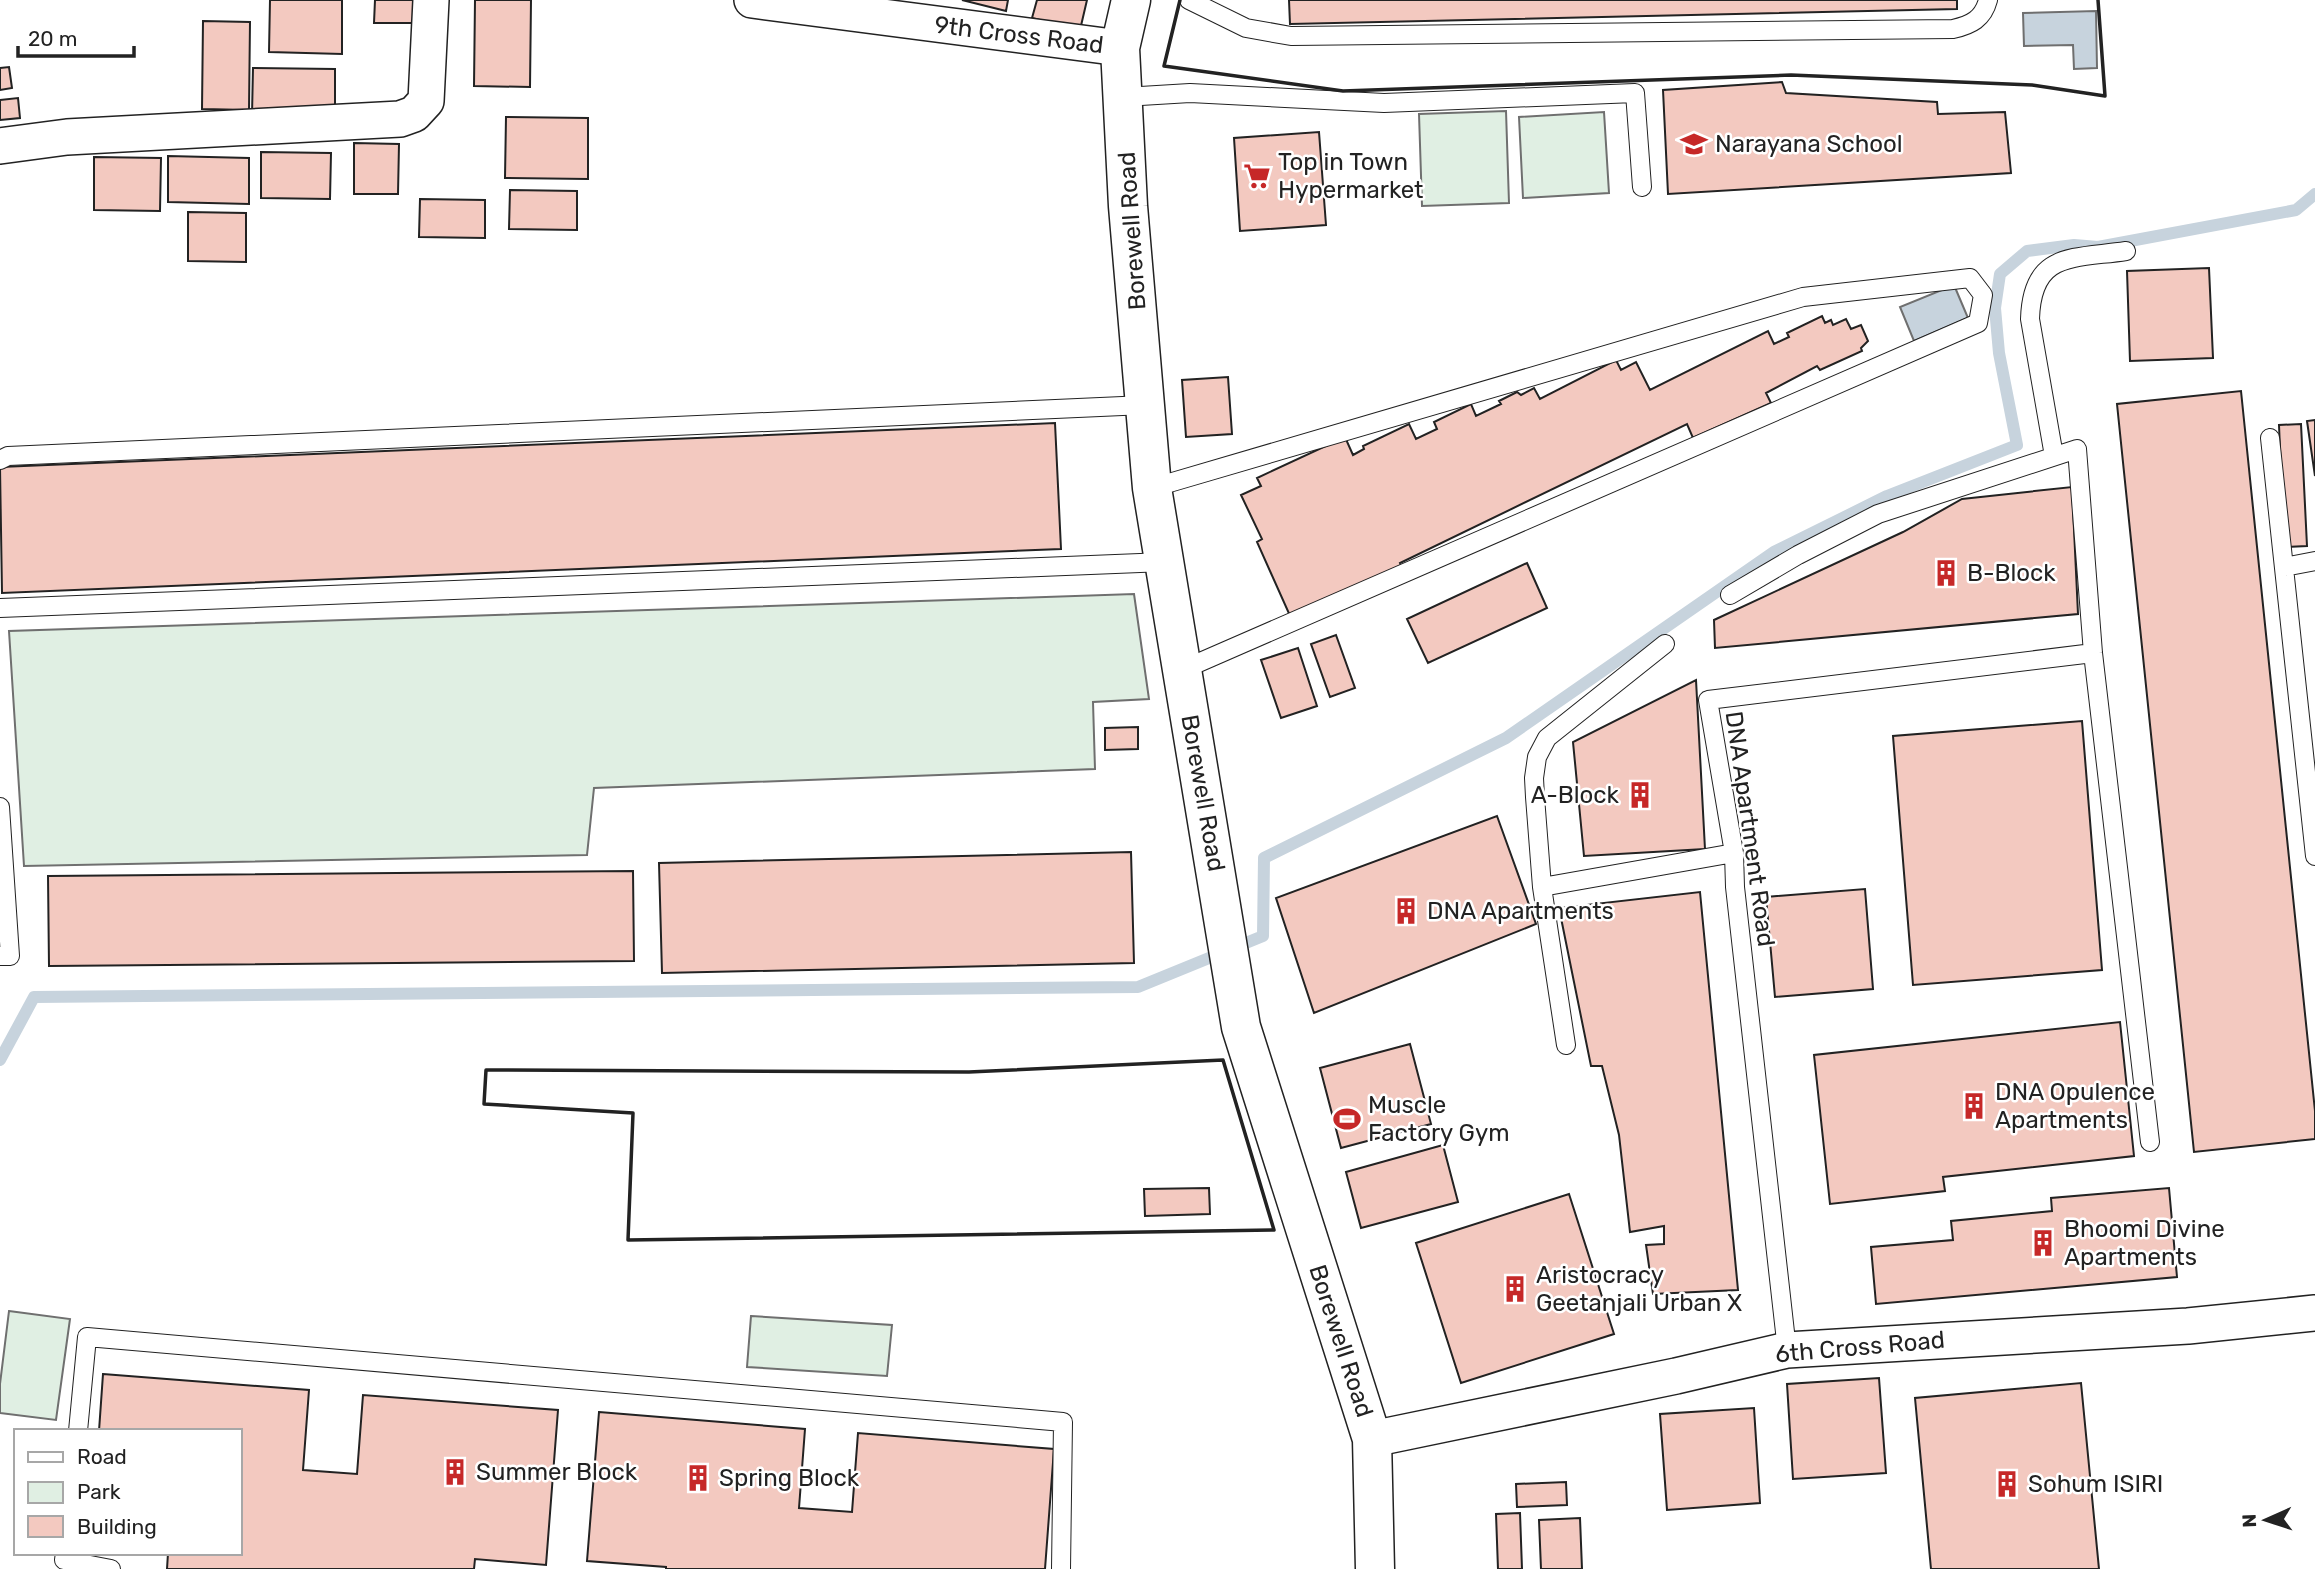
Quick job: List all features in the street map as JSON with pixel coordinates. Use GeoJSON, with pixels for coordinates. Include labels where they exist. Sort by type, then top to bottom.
{"type":"FeatureCollection","features":[{"type":"Feature","properties":{"kind":"street"},"geometry":{"type":"LineString","coordinates":[[0,146],[67,137],[400,119],[414,114],[426,101],[431,0]]}},
{"type":"Feature","properties":{"kind":"street","name":"9th Cross Road"},"geometry":{"type":"LineString","coordinates":[[752,0],[1120,48]]}},
{"type":"Feature","properties":{"kind":"street","name":"Borewell Road"},"geometry":{"type":"LineString","coordinates":[[1131,0],[1120,48],[1128,206],[1152,488],[1241,1027],[1372,1440],[1375,1569]]}},
{"type":"Feature","properties":{"kind":"street","name":"6th Cross Road"},"geometry":{"type":"LineString","coordinates":[[1372,1440],[1787,1350],[2188,1326],[2315,1313]]}},
{"type":"Feature","properties":{"kind":"lane"},"geometry":{"type":"LineString","coordinates":[[1189,0],[1225,8],[1246,28],[1291,36],[1953,29],[1970,25],[1983,14],[1989,0]]}},
{"type":"Feature","properties":{"kind":"lane"},"geometry":{"type":"LineString","coordinates":[[1124,97],[1190,93],[1384,103],[1635,93],[1642,187]]}},
{"type":"Feature","properties":{"kind":"lane"},"geometry":{"type":"LineString","coordinates":[[2054,456],[2030,319],[2036,286],[2045,270],[2055,262],[2126,251]]}},
{"type":"Feature","properties":{"kind":"lane"},"geometry":{"type":"LineString","coordinates":[[1152,488],[1804,297],[1970,278],[1983,295],[1978,323],[1182,670]]}},
{"type":"Feature","properties":{"kind":"lane"},"geometry":{"type":"LineString","coordinates":[[0,460],[8,456],[1145,405]]}},
{"type":"Feature","properties":{"kind":"lane"},"geometry":{"type":"LineString","coordinates":[[2270,438],[2315,856]]}},
{"type":"Feature","properties":{"kind":"lane"},"geometry":{"type":"LineString","coordinates":[[1730,595],[1798,555],[1878,514],[2077,449],[2093,653],[2150,1142]]}},
{"type":"Feature","properties":{"kind":"lane"},"geometry":{"type":"LineString","coordinates":[[2284,567],[2315,561]]}},
{"type":"Feature","properties":{"kind":"lane"},"geometry":{"type":"LineString","coordinates":[[0,608],[1165,562]]}},
{"type":"Feature","properties":{"kind":"lane"},"geometry":{"type":"LineString","coordinates":[[1566,1045],[1542,887],[1534,788],[1537,757],[1547,738],[1665,644]]}},
{"type":"Feature","properties":{"kind":"lane","name":"DNA Apartment Road"},"geometry":{"type":"LineString","coordinates":[[1787,1350],[1735,887],[1734,853],[1708,700],[2093,653]]}},
{"type":"Feature","properties":{"kind":"lane"},"geometry":{"type":"LineString","coordinates":[[0,807],[10,956],[0,956]]}},
{"type":"Feature","properties":{"kind":"lane"},"geometry":{"type":"LineString","coordinates":[[1542,887],[1734,853]]}},
{"type":"Feature","properties":{"kind":"lane"},"geometry":{"type":"LineString","coordinates":[[78,1429],[87,1337],[1063,1422],[1061,1569]]}},
{"type":"Feature","properties":{"kind":"lane"},"geometry":{"type":"LineString","coordinates":[[65,1555],[64,1560],[111,1569]]}},
{"type":"Feature","properties":{"kind":"green space"},"geometry":{"type":"Polygon","coordinates":[[[1506,111],[1509,203],[1422,206],[1419,114],[1506,111]]]}},
{"type":"Feature","properties":{"kind":"green space"},"geometry":{"type":"Polygon","coordinates":[[[1604,112],[1609,193],[1523,198],[1519,117],[1604,112]]]}},
{"type":"Feature","properties":{"kind":"green space"},"geometry":{"type":"Polygon","coordinates":[[[1134,594],[1149,699],[1093,702],[1095,769],[594,788],[587,855],[24,866],[9,631],[1134,594]]]}},
{"type":"Feature","properties":{"kind":"green space"},"geometry":{"type":"Polygon","coordinates":[[[9,1311],[70,1319],[56,1420],[0,1413],[0,1384],[9,1311]]]}},
{"type":"Feature","properties":{"kind":"green space"},"geometry":{"type":"Polygon","coordinates":[[[751,1316],[892,1325],[887,1376],[747,1367],[751,1316]]]}},
{"type":"Feature","properties":{"kind":"shaded area"},"geometry":{"type":"Polygon","coordinates":[[[2096,11],[2097,68],[2074,69],[2073,45],[2024,46],[2023,13],[2096,11]]]}},
{"type":"Feature","properties":{"kind":"shaded area"},"geometry":{"type":"Polygon","coordinates":[[[1954,285],[1968,318],[1914,341],[1900,307],[1954,285]]]}},
{"type":"Feature","properties":{"kind":"building"},"geometry":{"type":"Polygon","coordinates":[[[270,0],[342,0],[342,54],[269,52],[270,0]]]}},
{"type":"Feature","properties":{"kind":"building"},"geometry":{"type":"Polygon","coordinates":[[[375,0],[426,0],[426,23],[374,23],[375,0]]]}},
{"type":"Feature","properties":{"kind":"building"},"geometry":{"type":"Polygon","coordinates":[[[475,0],[531,0],[530,87],[474,86],[475,0]]]}},
{"type":"Feature","properties":{"kind":"building"},"geometry":{"type":"Polygon","coordinates":[[[962,0],[1008,0],[1006,11],[962,0]]]}},
{"type":"Feature","properties":{"kind":"building"},"geometry":{"type":"Polygon","coordinates":[[[1037,0],[1087,0],[1080,30],[1032,18],[1037,0]]]}},
{"type":"Feature","properties":{"kind":"building"},"geometry":{"type":"Polygon","coordinates":[[[1289,0],[1957,0],[1957,9],[1290,24],[1289,0]]]}},
{"type":"Feature","properties":{"kind":"building"},"geometry":{"type":"Polygon","coordinates":[[[203,21],[250,22],[249,110],[202,109],[203,21]]]}},
{"type":"Feature","properties":{"kind":"building"},"geometry":{"type":"Polygon","coordinates":[[[9,67],[12,88],[0,90],[0,68],[9,67]]]}},
{"type":"Feature","properties":{"kind":"building"},"geometry":{"type":"Polygon","coordinates":[[[253,68],[335,69],[335,115],[252,115],[253,68]]]}},
{"type":"Feature","properties":{"kind":"building"},"geometry":{"type":"Polygon","coordinates":[[[1782,82],[1786,93],[1937,102],[1938,114],[2005,112],[2011,173],[1668,194],[1663,90],[1782,82]]]}},
{"type":"Feature","properties":{"kind":"building"},"geometry":{"type":"Polygon","coordinates":[[[18,98],[20,118],[0,120],[0,100],[18,98]]]}},
{"type":"Feature","properties":{"kind":"building"},"geometry":{"type":"Polygon","coordinates":[[[506,117],[588,118],[588,179],[505,178],[506,117]]]}},
{"type":"Feature","properties":{"kind":"building"},"geometry":{"type":"Polygon","coordinates":[[[1319,132],[1326,225],[1240,231],[1234,138],[1319,132]]]}},
{"type":"Feature","properties":{"kind":"building"},"geometry":{"type":"Polygon","coordinates":[[[354,143],[399,144],[398,194],[354,194],[354,143]]]}},
{"type":"Feature","properties":{"kind":"building"},"geometry":{"type":"Polygon","coordinates":[[[261,152],[331,153],[330,199],[261,198],[261,152]]]}},
{"type":"Feature","properties":{"kind":"building"},"geometry":{"type":"Polygon","coordinates":[[[168,156],[249,158],[249,204],[168,202],[168,156]]]}},
{"type":"Feature","properties":{"kind":"building"},"geometry":{"type":"Polygon","coordinates":[[[94,157],[161,158],[160,211],[94,210],[94,157]]]}},
{"type":"Feature","properties":{"kind":"building"},"geometry":{"type":"Polygon","coordinates":[[[510,190],[577,191],[577,230],[509,229],[510,190]]]}},
{"type":"Feature","properties":{"kind":"building"},"geometry":{"type":"Polygon","coordinates":[[[420,199],[485,200],[485,238],[419,237],[420,199]]]}},
{"type":"Feature","properties":{"kind":"building"},"geometry":{"type":"Polygon","coordinates":[[[188,212],[246,213],[246,262],[188,261],[188,212]]]}},
{"type":"Feature","properties":{"kind":"building"},"geometry":{"type":"Polygon","coordinates":[[[2209,268],[2213,358],[2130,361],[2127,271],[2209,268]]]}},
{"type":"Feature","properties":{"kind":"building"},"geometry":{"type":"Polygon","coordinates":[[[1822,316],[1825,323],[1831,320],[1833,325],[1846,319],[1851,329],[1861,325],[1868,341],[1861,348],[1862,351],[1820,370],[1817,366],[1766,393],[1771,403],[1693,438],[1687,424],[1400,563],[1404,572],[1291,618],[1257,542],[1262,539],[1241,495],[1261,486],[1257,478],[1345,437],[1353,455],[1364,449],[1363,446],[1409,424],[1416,439],[1437,429],[1434,422],[1471,404],[1476,416],[1501,404],[1499,401],[1517,392],[1521,395],[1534,388],[1540,399],[1616,360],[1621,370],[1636,362],[1650,390],[1768,331],[1774,344],[1789,337],[1787,333],[1822,316]]]}},
{"type":"Feature","properties":{"kind":"building"},"geometry":{"type":"Polygon","coordinates":[[[1228,377],[1232,434],[1186,437],[1182,380],[1228,377]]]}},
{"type":"Feature","properties":{"kind":"building"},"geometry":{"type":"Polygon","coordinates":[[[2241,391],[2315,1111],[2315,1139],[2194,1152],[2117,404],[2241,391]]]}},
{"type":"Feature","properties":{"kind":"building"},"geometry":{"type":"Polygon","coordinates":[[[2315,420],[2315,476],[2307,421],[2315,420]]]}},
{"type":"Feature","properties":{"kind":"building"},"geometry":{"type":"Polygon","coordinates":[[[1055,423],[1061,549],[2,593],[0,467],[1055,423]]]}},
{"type":"Feature","properties":{"kind":"building"},"geometry":{"type":"Polygon","coordinates":[[[2301,424],[2307,546],[2284,547],[2279,425],[2301,424]]]}},
{"type":"Feature","properties":{"kind":"building","name":"B-Block"},"geometry":{"type":"Polygon","coordinates":[[[2072,487],[2078,614],[1715,648],[1714,620],[1903,532],[1962,499],[2072,487]]]}},
{"type":"Feature","properties":{"kind":"building"},"geometry":{"type":"Polygon","coordinates":[[[1527,563],[1547,608],[1428,663],[1407,619],[1527,563]]]}},
{"type":"Feature","properties":{"kind":"building"},"geometry":{"type":"Polygon","coordinates":[[[1336,635],[1355,688],[1330,697],[1311,644],[1336,635]]]}},
{"type":"Feature","properties":{"kind":"building"},"geometry":{"type":"Polygon","coordinates":[[[1298,648],[1317,706],[1281,718],[1261,660],[1298,648]]]}},
{"type":"Feature","properties":{"kind":"building","name":"A-Block"},"geometry":{"type":"Polygon","coordinates":[[[1696,680],[1705,849],[1584,856],[1573,742],[1696,680]]]}},
{"type":"Feature","properties":{"kind":"building"},"geometry":{"type":"Polygon","coordinates":[[[2082,721],[2102,970],[1913,985],[1893,736],[2082,721]]]}},
{"type":"Feature","properties":{"kind":"building"},"geometry":{"type":"Polygon","coordinates":[[[1138,727],[1138,749],[1105,750],[1105,728],[1138,727]]]}},
{"type":"Feature","properties":{"kind":"building","name":"DNA Apartments"},"geometry":{"type":"Polygon","coordinates":[[[1497,816],[1536,924],[1314,1013],[1276,898],[1497,816]]]}},
{"type":"Feature","properties":{"kind":"building"},"geometry":{"type":"Polygon","coordinates":[[[1131,852],[1134,963],[662,973],[659,863],[1131,852]]]}},
{"type":"Feature","properties":{"kind":"building"},"geometry":{"type":"Polygon","coordinates":[[[633,871],[634,961],[49,966],[48,876],[633,871]]]}},
{"type":"Feature","properties":{"kind":"building"},"geometry":{"type":"Polygon","coordinates":[[[1865,889],[1873,989],[1775,997],[1766,897],[1865,889]]]}},
{"type":"Feature","properties":{"kind":"building"},"geometry":{"type":"Polygon","coordinates":[[[1700,892],[1738,1290],[1653,1294],[1646,1245],[1664,1244],[1664,1226],[1630,1232],[1619,1135],[1602,1066],[1591,1066],[1559,908],[1700,892]]]}},
{"type":"Feature","properties":{"kind":"building","name":"DNA Opulence Apartments"},"geometry":{"type":"Polygon","coordinates":[[[2120,1022],[2134,1156],[1943,1177],[1945,1191],[1830,1204],[1814,1055],[2120,1022]]]}},
{"type":"Feature","properties":{"kind":"building"},"geometry":{"type":"Polygon","coordinates":[[[1410,1044],[1431,1124],[1341,1148],[1320,1068],[1410,1044]]]}},
{"type":"Feature","properties":{"kind":"building"},"geometry":{"type":"Polygon","coordinates":[[[1443,1145],[1458,1202],[1361,1228],[1346,1172],[1443,1145]]]}},
{"type":"Feature","properties":{"kind":"building"},"geometry":{"type":"Polygon","coordinates":[[[1209,1188],[1210,1214],[1145,1216],[1144,1189],[1209,1188]]]}},
{"type":"Feature","properties":{"kind":"building","name":"Bhoomi Divine Apartments"},"geometry":{"type":"Polygon","coordinates":[[[2169,1188],[2177,1277],[1876,1304],[1871,1247],[1953,1240],[1951,1221],[2052,1211],[2051,1198],[2169,1188]]]}},
{"type":"Feature","properties":{"kind":"building","name":"Aristocracy Geetanjali Urban X"},"geometry":{"type":"Polygon","coordinates":[[[1569,1194],[1614,1334],[1461,1383],[1416,1243],[1569,1194]]]}},
{"type":"Feature","properties":{"kind":"building","name":"Summer Block"},"geometry":{"type":"Polygon","coordinates":[[[103,1374],[309,1390],[303,1470],[357,1474],[363,1395],[558,1410],[546,1565],[475,1559],[474,1569],[167,1569],[168,1555],[242,1555],[242,1429],[99,1429],[103,1374]]]}},
{"type":"Feature","properties":{"kind":"building"},"geometry":{"type":"Polygon","coordinates":[[[1879,1378],[1886,1473],[1793,1479],[1787,1384],[1879,1378]]]}},
{"type":"Feature","properties":{"kind":"building","name":"Sohum ISIRI"},"geometry":{"type":"Polygon","coordinates":[[[2081,1383],[2099,1569],[1931,1569],[1915,1398],[2081,1383]]]}},
{"type":"Feature","properties":{"kind":"building"},"geometry":{"type":"Polygon","coordinates":[[[1754,1408],[1760,1503],[1667,1510],[1660,1414],[1754,1408]]]}},
{"type":"Feature","properties":{"kind":"building","name":"Spring Block"},"geometry":{"type":"Polygon","coordinates":[[[599,1412],[805,1429],[799,1508],[852,1512],[858,1433],[1054,1449],[1045,1569],[666,1569],[587,1561],[599,1412]]]}},
{"type":"Feature","properties":{"kind":"building"},"geometry":{"type":"Polygon","coordinates":[[[1566,1482],[1567,1505],[1517,1507],[1516,1484],[1566,1482]]]}},
{"type":"Feature","properties":{"kind":"building"},"geometry":{"type":"Polygon","coordinates":[[[1520,1513],[1522,1569],[1498,1569],[1496,1514],[1520,1513]]]}},
{"type":"Feature","properties":{"kind":"building"},"geometry":{"type":"Polygon","coordinates":[[[1580,1518],[1582,1569],[1541,1569],[1539,1520],[1580,1518]]]}},
{"type":"Feature","properties":{"kind":"waterway"},"geometry":{"type":"LineString","coordinates":[[0,1060],[34,997],[1138,987],[1263,936],[1264,858],[1506,738],[1774,552],[1887,496],[2017,445],[1999,353],[1995,308],[2000,274],[2027,251],[2074,245],[2098,247],[2296,210],[2315,194]]}},
{"type":"Feature","properties":{"kind":"wall"},"geometry":{"type":"LineString","coordinates":[[1180,0],[1164,66],[1343,91],[1791,75],[2032,85],[2105,96],[2098,0]]}},
{"type":"Feature","properties":{"kind":"wall"},"geometry":{"type":"LineString","coordinates":[[1223,1060],[1274,1230],[628,1240],[633,1113],[484,1104],[486,1070],[969,1072],[1223,1060]]}},
{"type":"Feature","properties":{"kind":"place","name":"Narayana School"},"geometry":{"type":"Point","coordinates":[1694,144]}},
{"type":"Feature","properties":{"kind":"place","name":"Top in Town Hypermarket"},"geometry":{"type":"Point","coordinates":[1257,176]}},
{"type":"Feature","properties":{"kind":"place","name":"B-Block"},"geometry":{"type":"Point","coordinates":[1946,573]}},
{"type":"Feature","properties":{"kind":"place","name":"A-Block"},"geometry":{"type":"Point","coordinates":[1640,795]}},
{"type":"Feature","properties":{"kind":"place","name":"DNA Apartments"},"geometry":{"type":"Point","coordinates":[1406,911]}},
{"type":"Feature","properties":{"kind":"place","name":"DNA Opulence Apartments"},"geometry":{"type":"Point","coordinates":[1974,1106]}},
{"type":"Feature","properties":{"kind":"place","name":"Muscle Factory Gym"},"geometry":{"type":"Point","coordinates":[1347,1119]}},
{"type":"Feature","properties":{"kind":"place","name":"Bhoomi Divine Apartments"},"geometry":{"type":"Point","coordinates":[2043,1243]}},
{"type":"Feature","properties":{"kind":"place","name":"Aristocracy Geetanjali Urban X"},"geometry":{"type":"Point","coordinates":[1515,1289]}},
{"type":"Feature","properties":{"kind":"place","name":"Summer Block"},"geometry":{"type":"Point","coordinates":[455,1472]}},
{"type":"Feature","properties":{"kind":"place","name":"Spring Block"},"geometry":{"type":"Point","coordinates":[698,1478]}},
{"type":"Feature","properties":{"kind":"place","name":"Sohum ISIRI"},"geometry":{"type":"Point","coordinates":[2007,1484]}}]}
